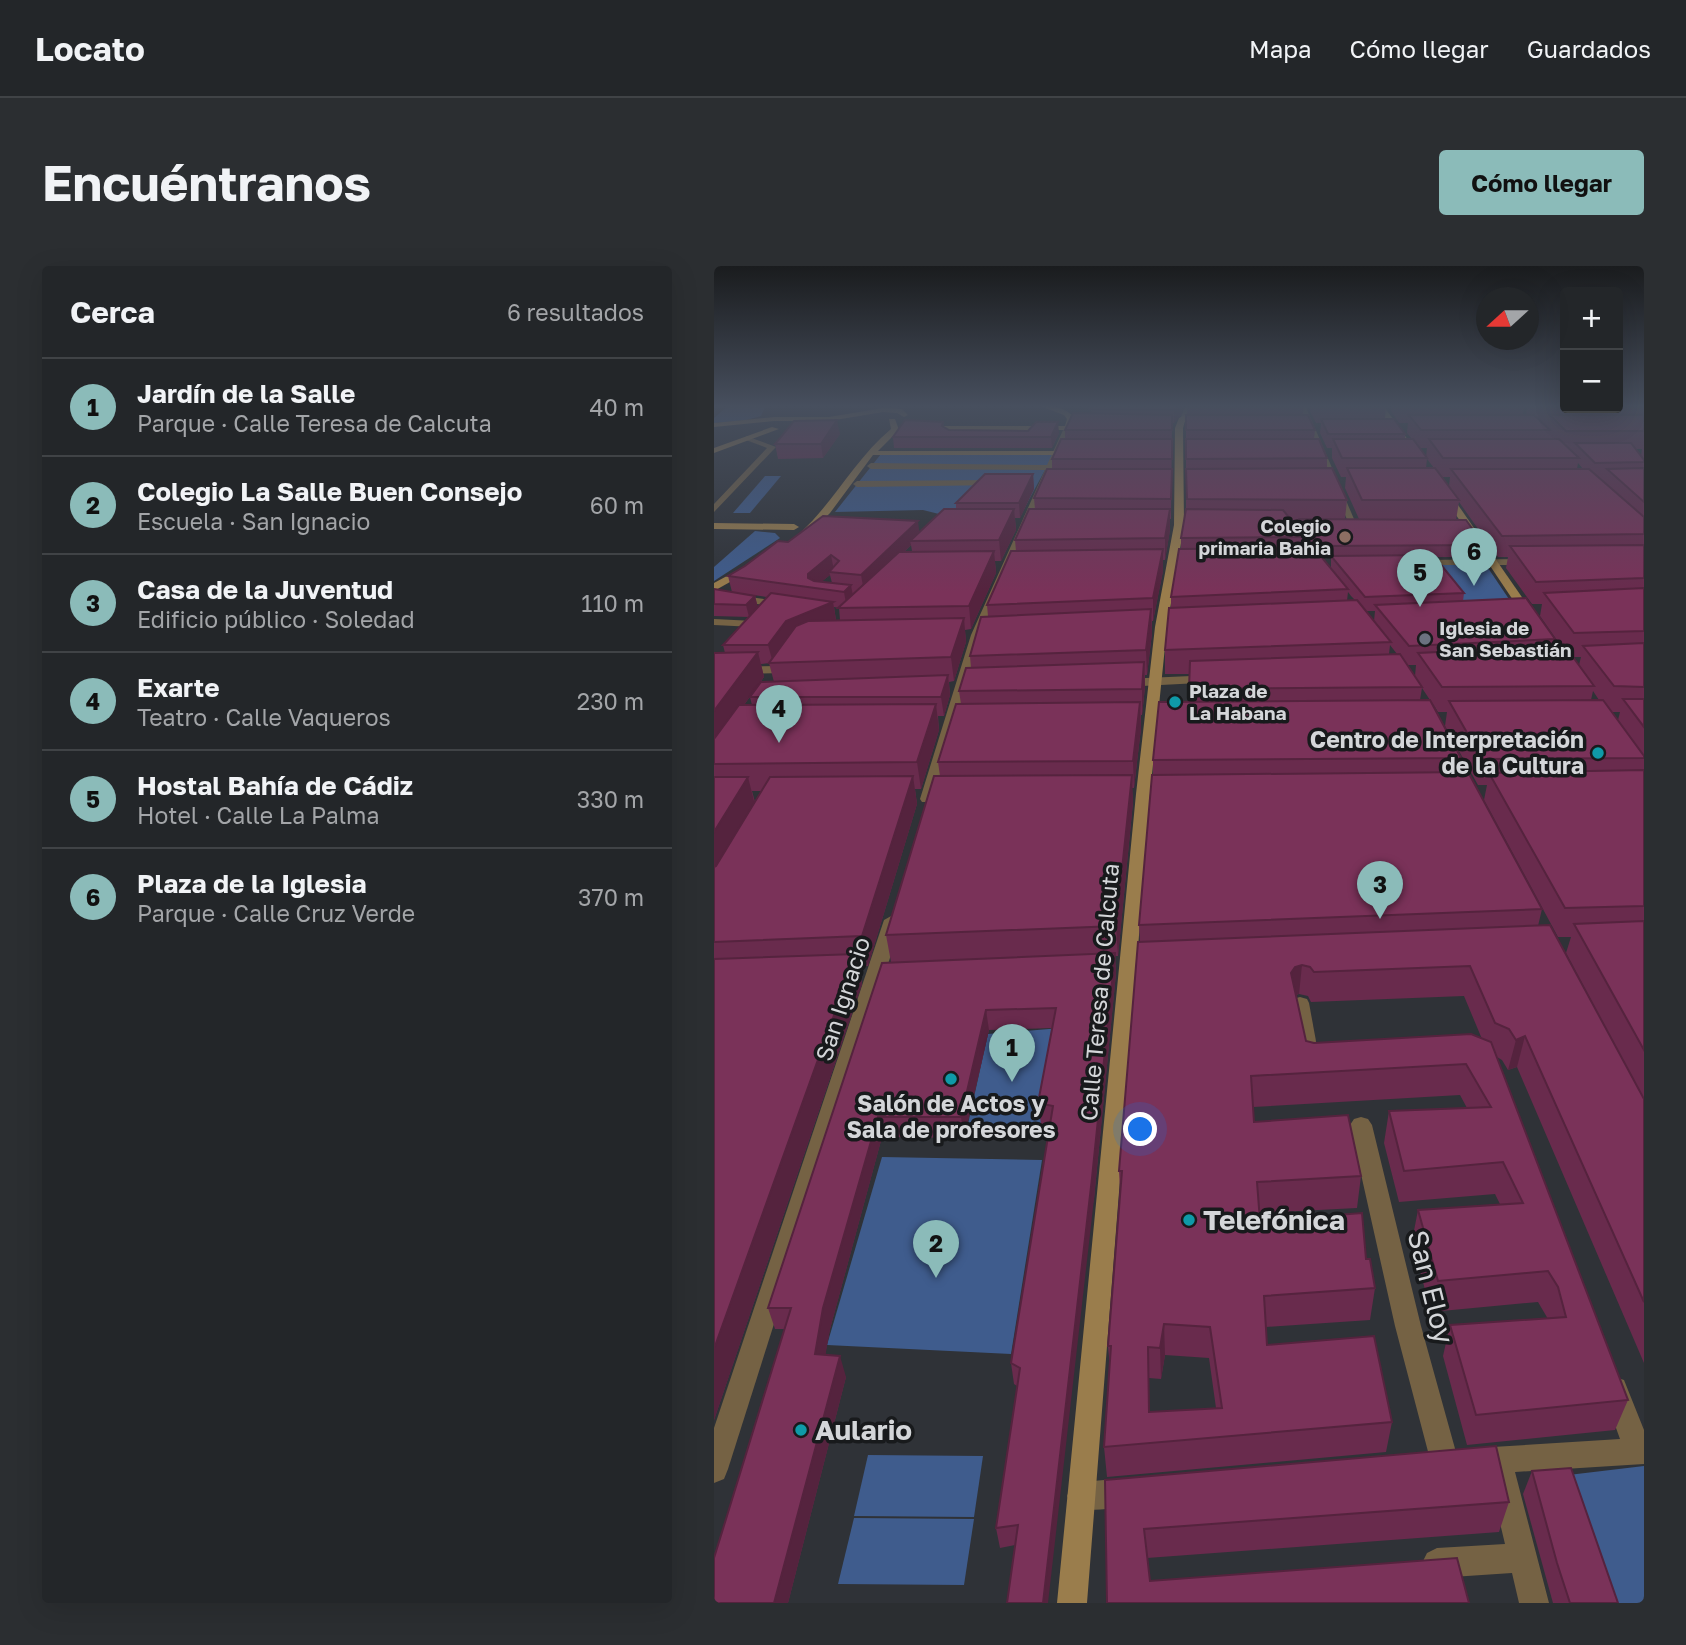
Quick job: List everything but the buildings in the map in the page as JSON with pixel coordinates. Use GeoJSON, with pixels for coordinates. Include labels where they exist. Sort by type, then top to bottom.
{"type":"FeatureCollection","features":[{"type":"Feature","properties":{"kind":"street"},"geometry":{"type":"LineString","coordinates":[[714,509],[753,467]]}},
{"type":"Feature","properties":{"kind":"street"},"geometry":{"type":"LineString","coordinates":[[714,526],[757,527],[796,532],[819,518],[860,467]]}},
{"type":"Feature","properties":{"kind":"street"},"geometry":{"type":"LineString","coordinates":[[902,467],[1048,474],[1059,467]]}},
{"type":"Feature","properties":{"kind":"street"},"geometry":{"type":"LineString","coordinates":[[993,467],[1048,474]]}},
{"type":"Feature","properties":{"kind":"street"},"geometry":{"type":"LineString","coordinates":[[921,821],[977,635],[1051,467]]}},
{"type":"Feature","properties":{"kind":"street","name":"Calle Teresa de Calcuta"},"geometry":{"type":"LineString","coordinates":[[1072,1603],[1119,965],[1170,565],[1180,525],[1176,467]]}},
{"type":"Feature","properties":{"kind":"street"},"geometry":{"type":"LineString","coordinates":[[1328,467],[1353,524]]}},
{"type":"Feature","properties":{"kind":"street"},"geometry":{"type":"LineString","coordinates":[[1322,482],[1348,482]]}},
{"type":"Feature","properties":{"kind":"street"},"geometry":{"type":"LineString","coordinates":[[1451,482],[1438,482],[1540,631]]}},
{"type":"Feature","properties":{"kind":"street"},"geometry":{"type":"LineString","coordinates":[[975,491],[983,483]]}},
{"type":"Feature","properties":{"kind":"street"},"geometry":{"type":"LineString","coordinates":[[857,484],[1007,483]]}},
{"type":"Feature","properties":{"kind":"street"},"geometry":{"type":"LineString","coordinates":[[1340,525],[1366,525]]}},
{"type":"Feature","properties":{"kind":"street"},"geometry":{"type":"LineString","coordinates":[[1456,526],[1469,526]]}},
{"type":"Feature","properties":{"kind":"street"},"geometry":{"type":"LineString","coordinates":[[714,588],[758,561]]}},
{"type":"Feature","properties":{"kind":"street"},"geometry":{"type":"LineString","coordinates":[[1409,563],[1534,562]]}},
{"type":"Feature","properties":{"kind":"street"},"geometry":{"type":"LineString","coordinates":[[714,594],[799,608]]}},
{"type":"Feature","properties":{"kind":"street"},"geometry":{"type":"LineString","coordinates":[[714,622],[750,628],[772,603]]}},
{"type":"Feature","properties":{"kind":"street"},"geometry":{"type":"LineString","coordinates":[[717,666],[781,666],[767,687]]}},
{"type":"Feature","properties":{"kind":"street"},"geometry":{"type":"LineString","coordinates":[[1112,683],[1234,678]]}},
{"type":"Feature","properties":{"kind":"street","name":"San Ignacio"},"geometry":{"type":"LineString","coordinates":[[714,1469],[884,974],[899,898]]}},
{"type":"Feature","properties":{"kind":"street"},"geometry":{"type":"LineString","coordinates":[[1119,965],[1153,963]]}},
{"type":"Feature","properties":{"kind":"street"},"geometry":{"type":"LineString","coordinates":[[850,975],[884,974]]}},
{"type":"Feature","properties":{"kind":"street"},"geometry":{"type":"LineString","coordinates":[[1300,1003],[1311,1064],[1336,1063]]}},
{"type":"Feature","properties":{"kind":"street","name":"San Eloy"},"geometry":{"type":"LineString","coordinates":[[1361,1125],[1408,1326],[1431,1464],[1498,1460]]}},
{"type":"Feature","properties":{"kind":"street"},"geometry":{"type":"LineString","coordinates":[[1534,1603],[1498,1460],[1642,1451],[1610,1375]]}},
{"type":"Feature","properties":{"kind":"street"},"geometry":{"type":"LineString","coordinates":[[1081,1496],[1159,1489]]}},
{"type":"Feature","properties":{"kind":"street"},"geometry":{"type":"LineString","coordinates":[[1414,1564],[1524,1557]]}},
{"type":"Feature","properties":{"kind":"shaded area"},"geometry":{"type":"Polygon","coordinates":[[[870,467],[1046,467],[1024,509],[947,516],[923,510],[835,512],[870,467]]]}},
{"type":"Feature","properties":{"kind":"shaded area"},"geometry":{"type":"Polygon","coordinates":[[[765,476],[781,476],[750,513],[733,513],[765,476]]]}},
{"type":"Feature","properties":{"kind":"shaded area"},"geometry":{"type":"Polygon","coordinates":[[[755,531],[775,533],[780,538],[714,581],[714,567],[755,531]]]}},
{"type":"Feature","properties":{"kind":"shaded area"},"geometry":{"type":"Polygon","coordinates":[[[1431,564],[1486,565],[1515,608],[1466,610],[1431,564]]]}},
{"type":"Feature","properties":{"kind":"shaded area"},"geometry":{"type":"Polygon","coordinates":[[[1061,1028],[1055,1041],[1041,1124],[968,1124],[988,1034],[1061,1028]]]}},
{"type":"Feature","properties":{"kind":"shaded area"},"geometry":{"type":"Polygon","coordinates":[[[882,1157],[1042,1160],[1011,1354],[827,1345],[882,1157]]]}},
{"type":"Feature","properties":{"kind":"shaded area"},"geometry":{"type":"Polygon","coordinates":[[[868,1455],[983,1456],[974,1517],[854,1516],[868,1455]]]}},
{"type":"Feature","properties":{"kind":"shaded area"},"geometry":{"type":"Polygon","coordinates":[[[1644,1466],[1644,1603],[1604,1603],[1560,1476],[1644,1466]]]}},
{"type":"Feature","properties":{"kind":"shaded area"},"geometry":{"type":"Polygon","coordinates":[[[854,1518],[974,1519],[964,1585],[838,1584],[854,1518]]]}},
{"type":"Feature","properties":{"kind":"place","name":"Colegio primaria Bahia"},"geometry":{"type":"Point","coordinates":[1345,537]}},
{"type":"Feature","properties":{"kind":"place","name":"Plaza de la Iglesia"},"geometry":{"type":"Point","coordinates":[1474,586]}},
{"type":"Feature","properties":{"kind":"place","name":"Hostal Bahía de Cádiz"},"geometry":{"type":"Point","coordinates":[1420,607]}},
{"type":"Feature","properties":{"kind":"place","name":"Iglesia de San Sebastián"},"geometry":{"type":"Point","coordinates":[1425,639]}},
{"type":"Feature","properties":{"kind":"place","name":"Plaza de La Habana"},"geometry":{"type":"Point","coordinates":[1175,702]}},
{"type":"Feature","properties":{"kind":"place","name":"Exarte"},"geometry":{"type":"Point","coordinates":[779,743]}},
{"type":"Feature","properties":{"kind":"place","name":"Centro de Interpretación de la Cultura"},"geometry":{"type":"Point","coordinates":[1598,753]}},
{"type":"Feature","properties":{"kind":"place","name":"Casa de la Juventud"},"geometry":{"type":"Point","coordinates":[1380,919]}},
{"type":"Feature","properties":{"kind":"place","name":"Salón de Actos y Sala de profesores"},"geometry":{"type":"Point","coordinates":[951,1079]}},
{"type":"Feature","properties":{"kind":"place","name":"Jardín de la Salle"},"geometry":{"type":"Point","coordinates":[1012,1082]}},
{"type":"Feature","properties":{"kind":"place","name":"Telefónica"},"geometry":{"type":"Point","coordinates":[1189,1220]}},
{"type":"Feature","properties":{"kind":"place","name":"Colegio La Salle Buen Consejo"},"geometry":{"type":"Point","coordinates":[936,1278]}},
{"type":"Feature","properties":{"kind":"place","name":"Aulario"},"geometry":{"type":"Point","coordinates":[801,1430]}}]}
